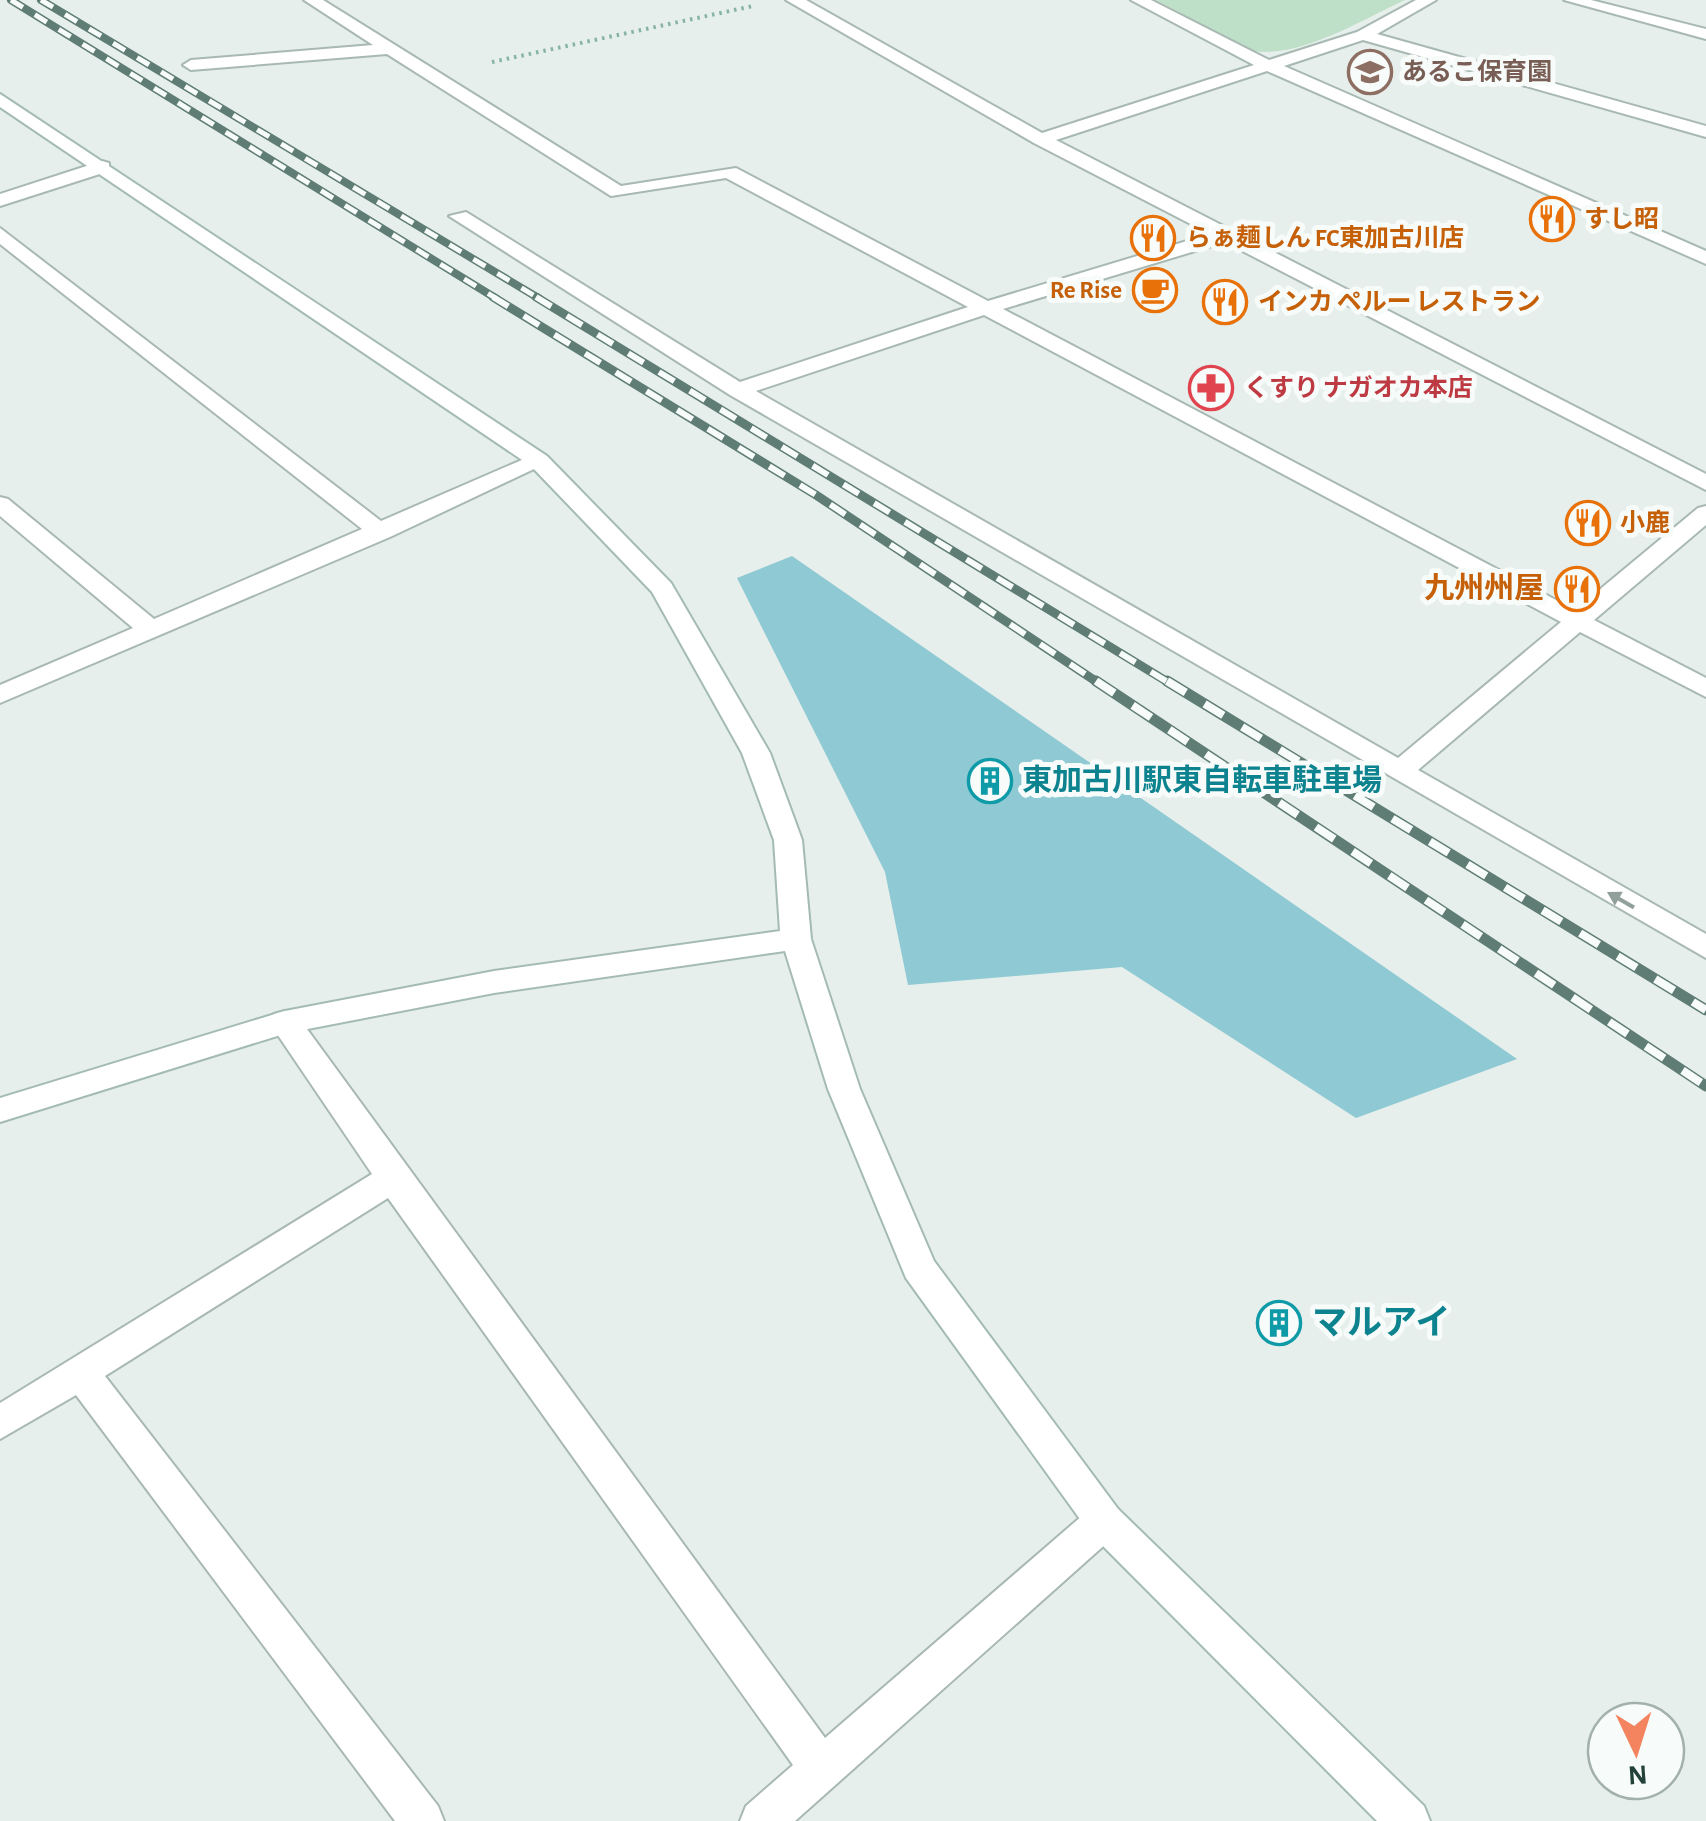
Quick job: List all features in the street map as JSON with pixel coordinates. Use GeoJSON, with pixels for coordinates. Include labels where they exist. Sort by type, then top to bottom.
{"type":"FeatureCollection","features":[{"type":"Feature","properties":{"kind":"street"},"geometry":{"type":"LineString","coordinates":[[312,0],[618,192],[729,172],[1706,689]]}},
{"type":"Feature","properties":{"kind":"street"},"geometry":{"type":"LineString","coordinates":[[794,0],[1040,139],[1706,482]]}},
{"type":"Feature","properties":{"kind":"street"},"geometry":{"type":"LineString","coordinates":[[1140,0],[1267,65],[1706,258]]}},
{"type":"Feature","properties":{"kind":"street"},"geometry":{"type":"LineString","coordinates":[[1040,139],[1364,34],[1428,0]]}},
{"type":"Feature","properties":{"kind":"street"},"geometry":{"type":"LineString","coordinates":[[1572,0],[1706,34]]}},
{"type":"Feature","properties":{"kind":"street"},"geometry":{"type":"LineString","coordinates":[[1364,34],[1706,132]]}},
{"type":"Feature","properties":{"kind":"street"},"geometry":{"type":"LineString","coordinates":[[191,65],[390,49]]}},
{"type":"Feature","properties":{"kind":"street"},"geometry":{"type":"LineString","coordinates":[[0,99],[538,461],[662,588],[756,753],[788,840],[796,939],[844,1089],[919,1268],[1104,1521],[1408,1821]]}},
{"type":"Feature","properties":{"kind":"street"},"geometry":{"type":"LineString","coordinates":[[0,200],[102,167]]}},
{"type":"Feature","properties":{"kind":"street"},"geometry":{"type":"LineString","coordinates":[[459,216],[738,390],[1706,948]]}},
{"type":"Feature","properties":{"kind":"street"},"geometry":{"type":"LineString","coordinates":[[0,234],[381,532]]}},
{"type":"Feature","properties":{"kind":"street"},"geometry":{"type":"LineString","coordinates":[[738,390],[988,307],[1228,235]]}},
{"type":"Feature","properties":{"kind":"street"},"geometry":{"type":"LineString","coordinates":[[0,695],[538,461]]}},
{"type":"Feature","properties":{"kind":"street"},"geometry":{"type":"LineString","coordinates":[[0,504],[149,628]]}},
{"type":"Feature","properties":{"kind":"street"},"geometry":{"type":"LineString","coordinates":[[1398,772],[1706,512]]}},
{"type":"Feature","properties":{"kind":"street"},"geometry":{"type":"LineString","coordinates":[[0,1110],[286,1022],[494,982],[796,939]]}},
{"type":"Feature","properties":{"kind":"street"},"geometry":{"type":"LineString","coordinates":[[286,1022],[393,1178],[820,1766]]}},
{"type":"Feature","properties":{"kind":"street"},"geometry":{"type":"LineString","coordinates":[[0,1423],[393,1178]]}},
{"type":"Feature","properties":{"kind":"street"},"geometry":{"type":"LineString","coordinates":[[80,1373],[422,1821]]}},
{"type":"Feature","properties":{"kind":"street"},"geometry":{"type":"LineString","coordinates":[[762,1821],[820,1766],[1104,1521]]}},
{"type":"Feature","properties":{"kind":"path"},"geometry":{"type":"LineString","coordinates":[[432,74],[763,4]]}},
{"type":"Feature","properties":{"kind":"green space"},"geometry":{"type":"Polygon","coordinates":[[[1156,0],[1405,0],[1331,36],[1272,52],[1253,51],[1156,0]]]}},
{"type":"Feature","properties":{"kind":"water","name":"東加古川駅東自転車駐車場"},"geometry":{"type":"Polygon","coordinates":[[[792,556],[1517,1059],[1356,1118],[1122,967],[908,985],[885,872],[737,578],[792,556]]]}},
{"type":"Feature","properties":{"kind":"railway"},"geometry":{"type":"LineString","coordinates":[[11,0],[497,299]]}},
{"type":"Feature","properties":{"kind":"railway"},"geometry":{"type":"LineString","coordinates":[[41,0],[540,299]]}},
{"type":"Feature","properties":{"kind":"railway"},"geometry":{"type":"LineString","coordinates":[[493,297],[816,495],[1100,684]]}},
{"type":"Feature","properties":{"kind":"railway"},"geometry":{"type":"LineString","coordinates":[[536,297],[1171,684]]}},
{"type":"Feature","properties":{"kind":"railway"},"geometry":{"type":"LineString","coordinates":[[1096,681],[1706,1086]]}},
{"type":"Feature","properties":{"kind":"railway"},"geometry":{"type":"LineString","coordinates":[[1167,681],[1706,1010]]}},
{"type":"Feature","properties":{"kind":"place","name":"あるこ保育園"},"geometry":{"type":"Point","coordinates":[1370,72]}},
{"type":"Feature","properties":{"kind":"place","name":"すし昭"},"geometry":{"type":"Point","coordinates":[1552,219]}},
{"type":"Feature","properties":{"kind":"place","name":"らぁ麺しん FC東加古川店"},"geometry":{"type":"Point","coordinates":[1153,238]}},
{"type":"Feature","properties":{"kind":"place","name":"Re Rise"},"geometry":{"type":"Point","coordinates":[1155,290]}},
{"type":"Feature","properties":{"kind":"place","name":"インカ ペルー レストラン"},"geometry":{"type":"Point","coordinates":[1225,302]}},
{"type":"Feature","properties":{"kind":"place","name":"くすり ナガオカ本店"},"geometry":{"type":"Point","coordinates":[1211,388]}},
{"type":"Feature","properties":{"kind":"place","name":"小鹿"},"geometry":{"type":"Point","coordinates":[1588,523]}},
{"type":"Feature","properties":{"kind":"place","name":"九州州屋"},"geometry":{"type":"Point","coordinates":[1577,589]}},
{"type":"Feature","properties":{"kind":"place","name":"東加古川駅東自転車駐車場"},"geometry":{"type":"Point","coordinates":[990,781]}},
{"type":"Feature","properties":{"kind":"place","name":"マルアイ"},"geometry":{"type":"Point","coordinates":[1279,1323]}}]}
